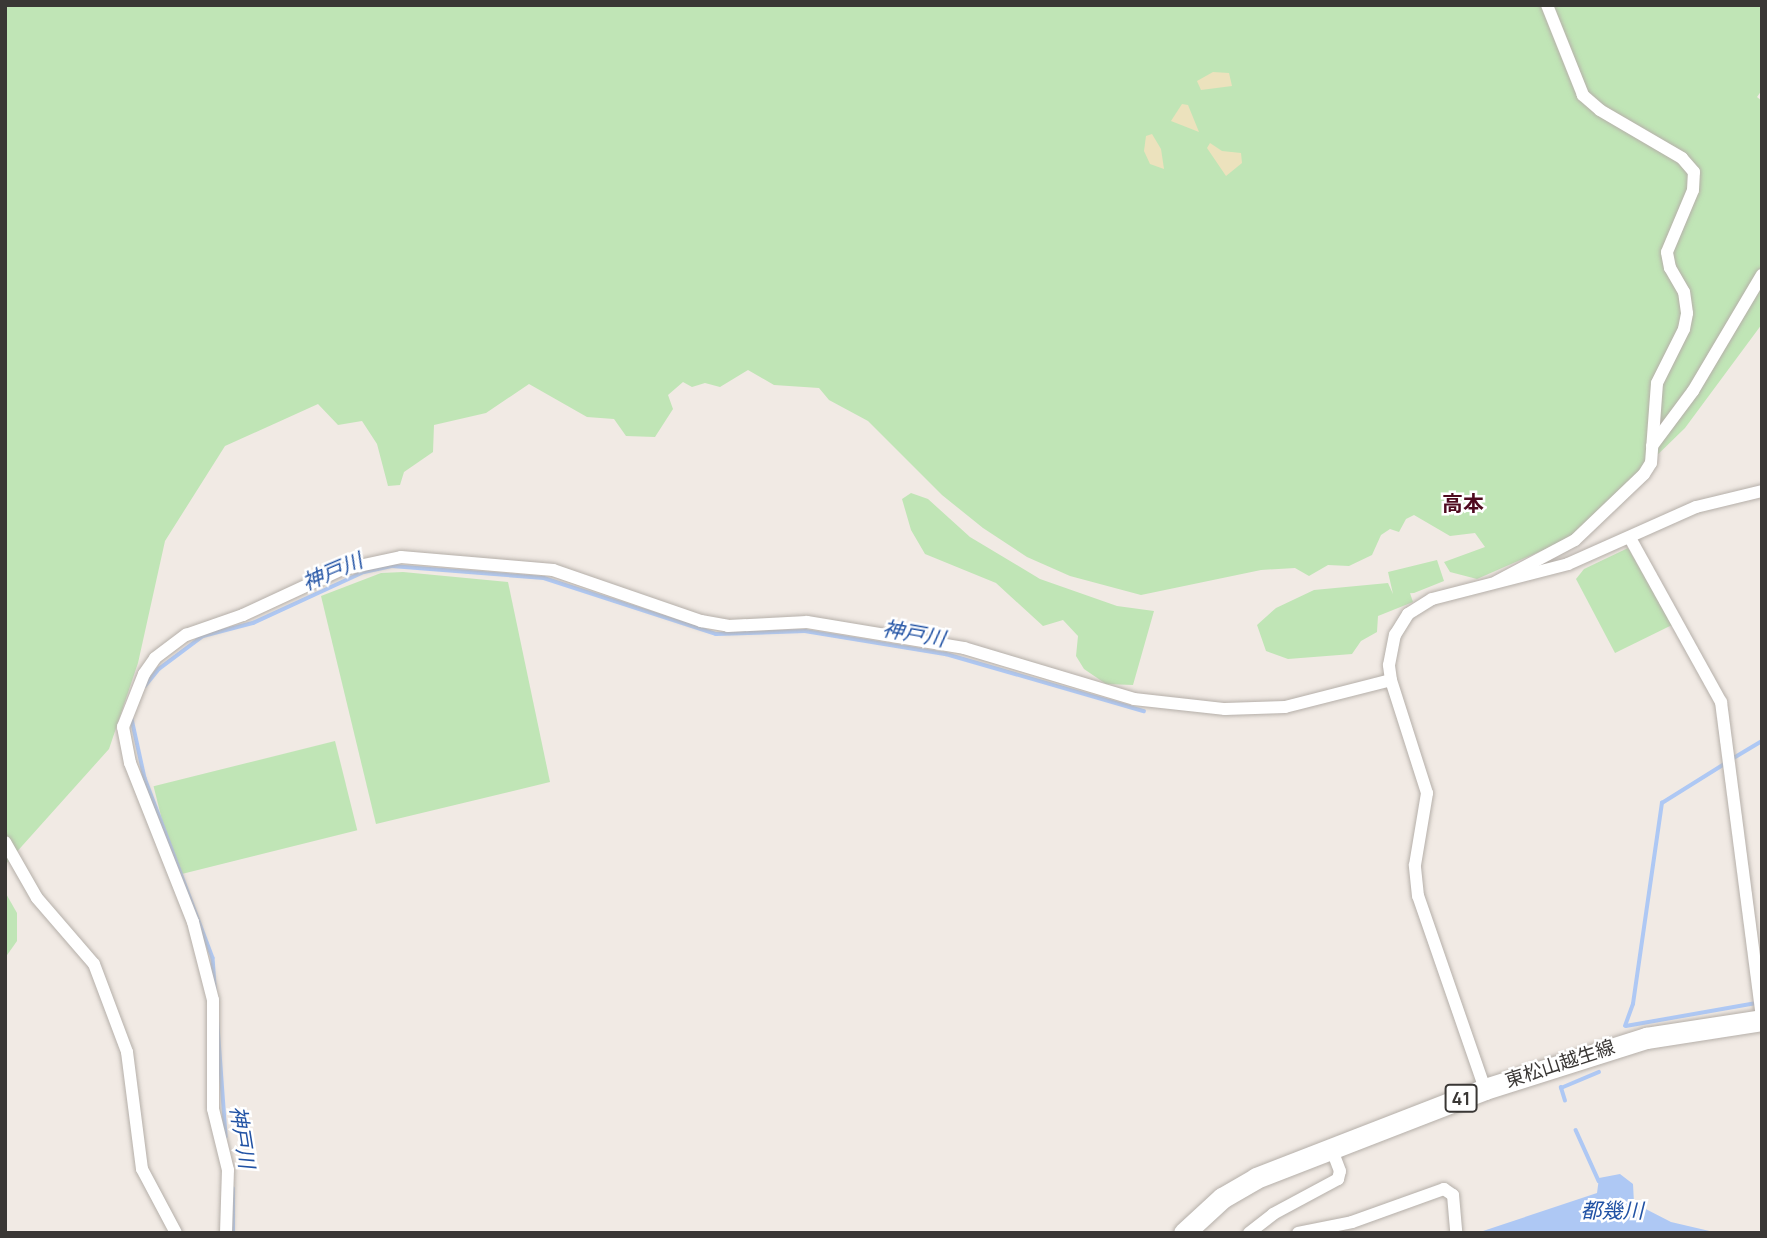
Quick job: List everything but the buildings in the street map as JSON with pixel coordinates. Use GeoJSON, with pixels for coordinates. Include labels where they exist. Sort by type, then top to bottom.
{"type":"FeatureCollection","features":[{"type":"Feature","properties":{"kind":"main road","name":"東松山越生線"},"geometry":{"type":"LineString","coordinates":[[1184,1233],[1232,1190],[1331,1147],[1485,1088],[1646,1038],[1762,1019]]}},
{"type":"Feature","properties":{"kind":"street"},"geometry":{"type":"LineString","coordinates":[[1493,584],[1575,540],[1644,474],[1651,463],[1657,383],[1684,329],[1687,313],[1684,292],[1670,268],[1667,252],[1693,190],[1694,172],[1682,158],[1600,110],[1583,95],[1547,5]]}},
{"type":"Feature","properties":{"kind":"street"},"geometry":{"type":"LineString","coordinates":[[1652,446],[1693,391],[1762,275]]}},
{"type":"Feature","properties":{"kind":"street"},"geometry":{"type":"LineString","coordinates":[[1485,1088],[1418,896],[1415,865],[1427,793],[1391,680],[1391,649],[1409,614],[1450,592],[1493,584],[1578,561],[1696,507],[1762,491]]}},
{"type":"Feature","properties":{"kind":"street"},"geometry":{"type":"LineString","coordinates":[[1630,538],[1721,702],[1762,1019]]}},
{"type":"Feature","properties":{"kind":"street"},"geometry":{"type":"LineString","coordinates":[[226,1233],[228,1170],[213,1109],[213,1000],[193,922],[130,763],[123,727],[136,689],[155,658],[193,632],[243,615],[340,570],[401,557],[553,570],[701,621],[728,626],[807,622],[964,648],[1133,699],[1225,709],[1285,707],[1391,680]]}},
{"type":"Feature","properties":{"kind":"street"},"geometry":{"type":"LineString","coordinates":[[5,842],[37,898],[93,964],[127,1052],[142,1169],[176,1233]]}},
{"type":"Feature","properties":{"kind":"street"},"geometry":{"type":"LineString","coordinates":[[1249,1233],[1273,1214],[1338,1179],[1340,1171],[1331,1147]]}},
{"type":"Feature","properties":{"kind":"street"},"geometry":{"type":"LineString","coordinates":[[1298,1233],[1352,1222],[1444,1189],[1452,1195],[1456,1233]]}},
{"type":"Feature","properties":{"kind":"green space"},"geometry":{"type":"Polygon","coordinates":[[[5,5],[1762,5],[1762,90],[1757,97],[1762,101],[1762,324],[1685,428],[1573,537],[1477,579],[1450,572],[1444,562],[1485,547],[1475,533],[1450,536],[1414,515],[1406,519],[1399,532],[1390,529],[1381,535],[1372,555],[1349,566],[1328,565],[1309,576],[1295,568],[1261,570],[1141,595],[1070,576],[1027,557],[983,528],[942,495],[868,421],[829,400],[819,388],[774,385],[748,370],[720,387],[705,383],[692,387],[683,382],[668,395],[673,409],[655,437],[626,436],[614,419],[587,417],[529,384],[486,413],[434,425],[433,452],[404,472],[400,485],[388,486],[377,444],[362,421],[338,425],[318,404],[225,446],[165,541],[138,663],[109,749],[5,865],[5,5]]]}},
{"type":"Feature","properties":{"kind":"green space"},"geometry":{"type":"Polygon","coordinates":[[[911,493],[928,499],[970,537],[1040,579],[1117,606],[1154,611],[1133,685],[1106,684],[1084,669],[1076,656],[1078,636],[1063,620],[1043,626],[996,583],[925,554],[911,530],[902,499],[911,493]]]}},
{"type":"Feature","properties":{"kind":"green space"},"geometry":{"type":"Polygon","coordinates":[[[1628,548],[1672,625],[1615,653],[1576,579],[1584,569],[1628,548]]]}},
{"type":"Feature","properties":{"kind":"green space"},"geometry":{"type":"Polygon","coordinates":[[[1437,560],[1444,581],[1410,593],[1413,602],[1378,616],[1377,632],[1361,641],[1352,654],[1288,659],[1266,651],[1257,625],[1276,608],[1314,590],[1388,583],[1393,594],[1388,572],[1437,560]]]}},
{"type":"Feature","properties":{"kind":"green space"},"geometry":{"type":"Polygon","coordinates":[[[403,572],[508,582],[550,782],[376,824],[321,596],[381,573],[403,572]]]}},
{"type":"Feature","properties":{"kind":"green space"},"geometry":{"type":"Polygon","coordinates":[[[335,741],[357,830],[176,876],[154,786],[335,741]]]}},
{"type":"Feature","properties":{"kind":"green space"},"geometry":{"type":"Polygon","coordinates":[[[5,892],[17,913],[17,941],[5,958],[5,892]]]}},
{"type":"Feature","properties":{"kind":"sand"},"geometry":{"type":"Polygon","coordinates":[[[1213,72],[1229,73],[1232,86],[1201,90],[1197,81],[1213,72]]]}},
{"type":"Feature","properties":{"kind":"sand"},"geometry":{"type":"Polygon","coordinates":[[[1182,104],[1188,105],[1199,132],[1171,121],[1182,104]]]}},
{"type":"Feature","properties":{"kind":"sand"},"geometry":{"type":"Polygon","coordinates":[[[1152,134],[1161,149],[1164,169],[1150,164],[1144,151],[1146,136],[1152,134]]]}},
{"type":"Feature","properties":{"kind":"sand"},"geometry":{"type":"Polygon","coordinates":[[[1210,143],[1222,151],[1241,153],[1242,163],[1226,176],[1207,148],[1210,143]]]}},
{"type":"Feature","properties":{"kind":"water","name":"都幾川"},"geometry":{"type":"Polygon","coordinates":[[[1620,1174],[1633,1184],[1634,1203],[1671,1222],[1718,1233],[1477,1233],[1597,1193],[1599,1178],[1620,1174]]]}},
{"type":"Feature","properties":{"kind":"waterway","name":"神戸川"},"geometry":{"type":"LineString","coordinates":[[145,686],[159,669],[203,636],[253,623],[364,572],[392,566],[544,578],[716,634],[805,631],[946,654],[1144,711]]}},
{"type":"Feature","properties":{"kind":"waterway","name":"神戸川"},"geometry":{"type":"LineString","coordinates":[[132,719],[145,778],[213,958],[226,1137]]}},
{"type":"Feature","properties":{"kind":"waterway"},"geometry":{"type":"LineString","coordinates":[[1732,759],[1762,741]]}},
{"type":"Feature","properties":{"kind":"waterway"},"geometry":{"type":"LineString","coordinates":[[1625,1026],[1633,1004],[1662,803],[1726,763]]}},
{"type":"Feature","properties":{"kind":"waterway"},"geometry":{"type":"LineString","coordinates":[[1626,1026],[1756,1003]]}},
{"type":"Feature","properties":{"kind":"waterway"},"geometry":{"type":"LineString","coordinates":[[1565,1101],[1561,1088],[1599,1072]]}},
{"type":"Feature","properties":{"kind":"waterway"},"geometry":{"type":"LineString","coordinates":[[1576,1130],[1599,1181]]}},
{"type":"Feature","properties":{"kind":"waterway","name":"神戸川"},"geometry":{"type":"LineString","coordinates":[[233,1189],[233,1233]]}},
{"type":"Feature","properties":{"kind":"district","name":"高本"},"geometry":{"type":"Point","coordinates":[1463,503]}}]}
